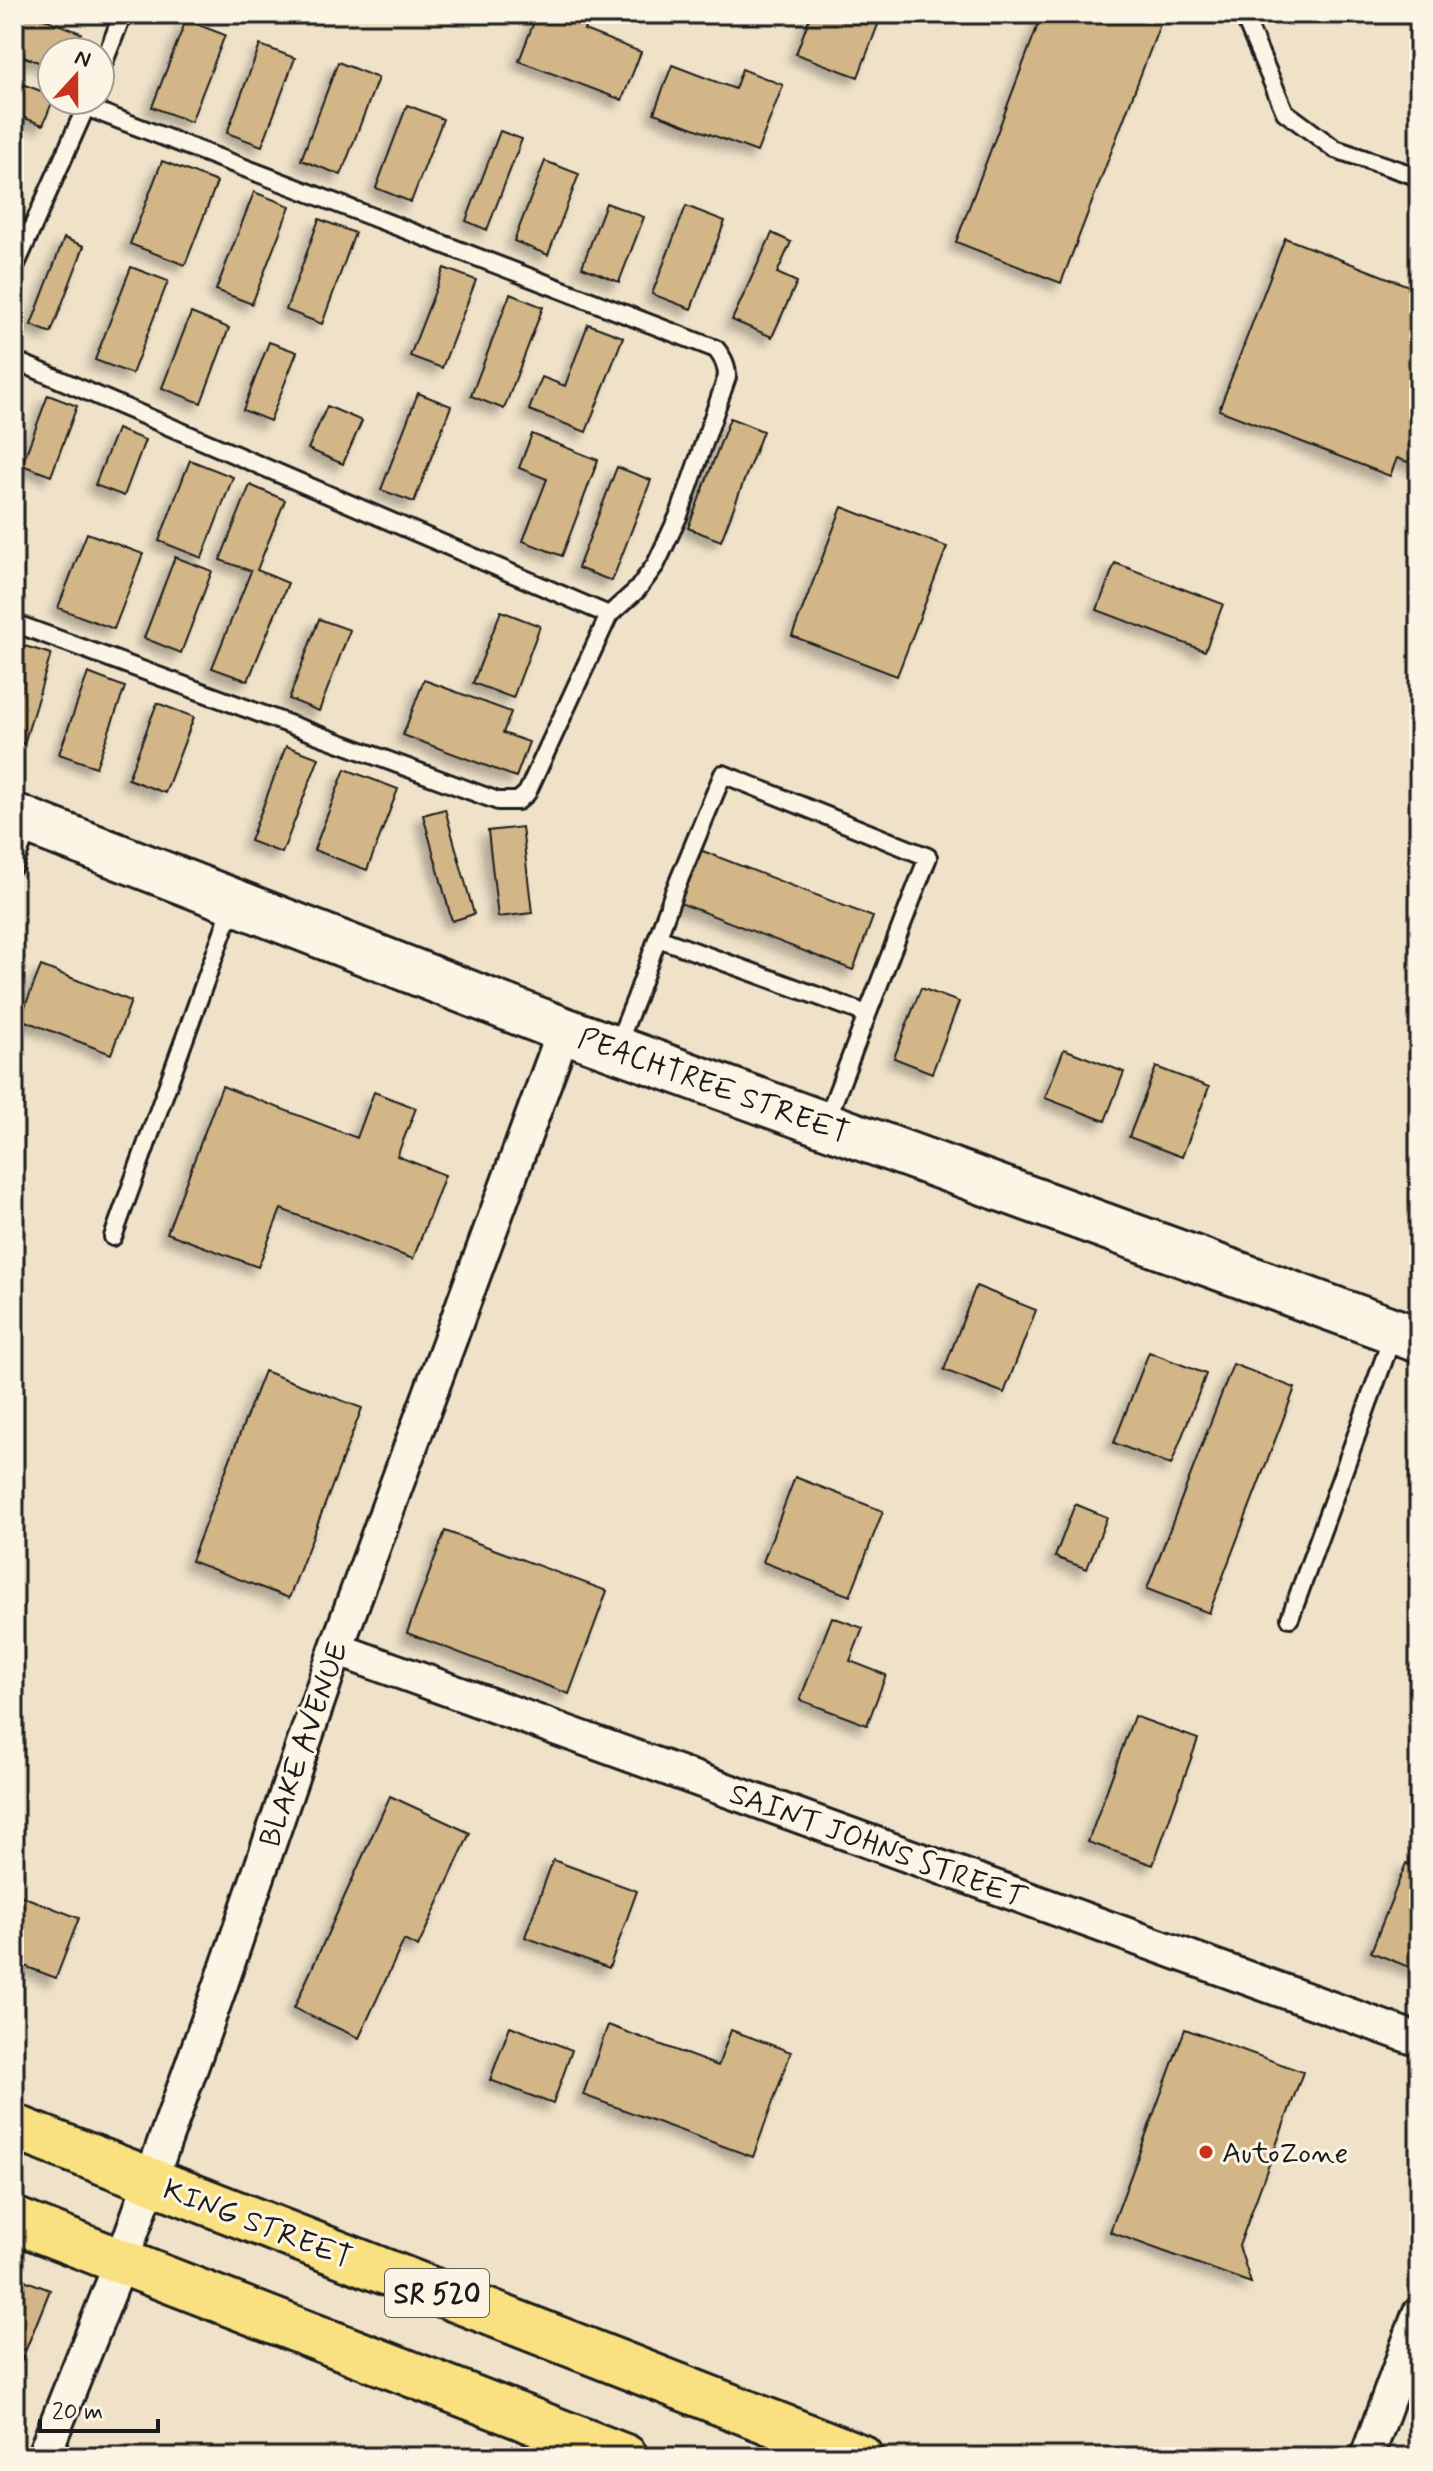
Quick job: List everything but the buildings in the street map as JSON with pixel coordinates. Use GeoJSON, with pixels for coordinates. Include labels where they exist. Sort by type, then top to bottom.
{"type":"FeatureCollection","features":[{"type":"Feature","properties":{"kind":"main road","name":"KING STREET"},"geometry":{"type":"LineString","coordinates":[[14,2127],[860,2457]]}},
{"type":"Feature","properties":{"kind":"main road","name":"SR 520"},"geometry":{"type":"LineString","coordinates":[[14,2220],[625,2457]]}},
{"type":"Feature","properties":{"kind":"street","name":"PEACHTREE STREET"},"geometry":{"type":"LineString","coordinates":[[22,819],[564,1030],[1407,1335]]}},
{"type":"Feature","properties":{"kind":"street","name":"BLAKE AVENUE"},"geometry":{"type":"LineString","coordinates":[[43,2457],[122,2260],[336,1649],[564,1030]]}},
{"type":"Feature","properties":{"kind":"street","name":"SAINT JOHNS STREET"},"geometry":{"type":"LineString","coordinates":[[336,1649],[1419,2040]]}},
{"type":"Feature","properties":{"kind":"street"},"geometry":{"type":"LineString","coordinates":[[1367,2457],[1419,2314]]}},
{"type":"Feature","properties":{"kind":"lane"},"geometry":{"type":"LineString","coordinates":[[1243,14],[1285,112],[1335,149],[1419,177]]}},
{"type":"Feature","properties":{"kind":"lane"},"geometry":{"type":"LineString","coordinates":[[114,36],[122,16]]}},
{"type":"Feature","properties":{"kind":"lane"},"geometry":{"type":"LineString","coordinates":[[14,623],[498,801],[518,801],[527,793],[609,615],[637,590],[656,564],[679,515],[727,377],[723,357],[716,349],[116,115]]}},
{"type":"Feature","properties":{"kind":"lane"},"geometry":{"type":"LineString","coordinates":[[14,269],[83,116]]}},
{"type":"Feature","properties":{"kind":"lane"},"geometry":{"type":"LineString","coordinates":[[14,360],[609,615]]}},
{"type":"Feature","properties":{"kind":"lane"},"geometry":{"type":"LineString","coordinates":[[616,1049],[674,892],[723,774],[928,857],[825,1125]]}},
{"type":"Feature","properties":{"kind":"lane"},"geometry":{"type":"LineString","coordinates":[[14,866],[22,819]]}},
{"type":"Feature","properties":{"kind":"lane"},"geometry":{"type":"LineString","coordinates":[[113,1237],[234,902]]}},
{"type":"Feature","properties":{"kind":"lane"},"geometry":{"type":"LineString","coordinates":[[658,938],[867,1014]]}},
{"type":"Feature","properties":{"kind":"lane"},"geometry":{"type":"LineString","coordinates":[[1290,1618],[1407,1335]]}},
{"type":"Feature","properties":{"kind":"place","name":"AutoZone"},"geometry":{"type":"Point","coordinates":[1206,2152]}}]}
